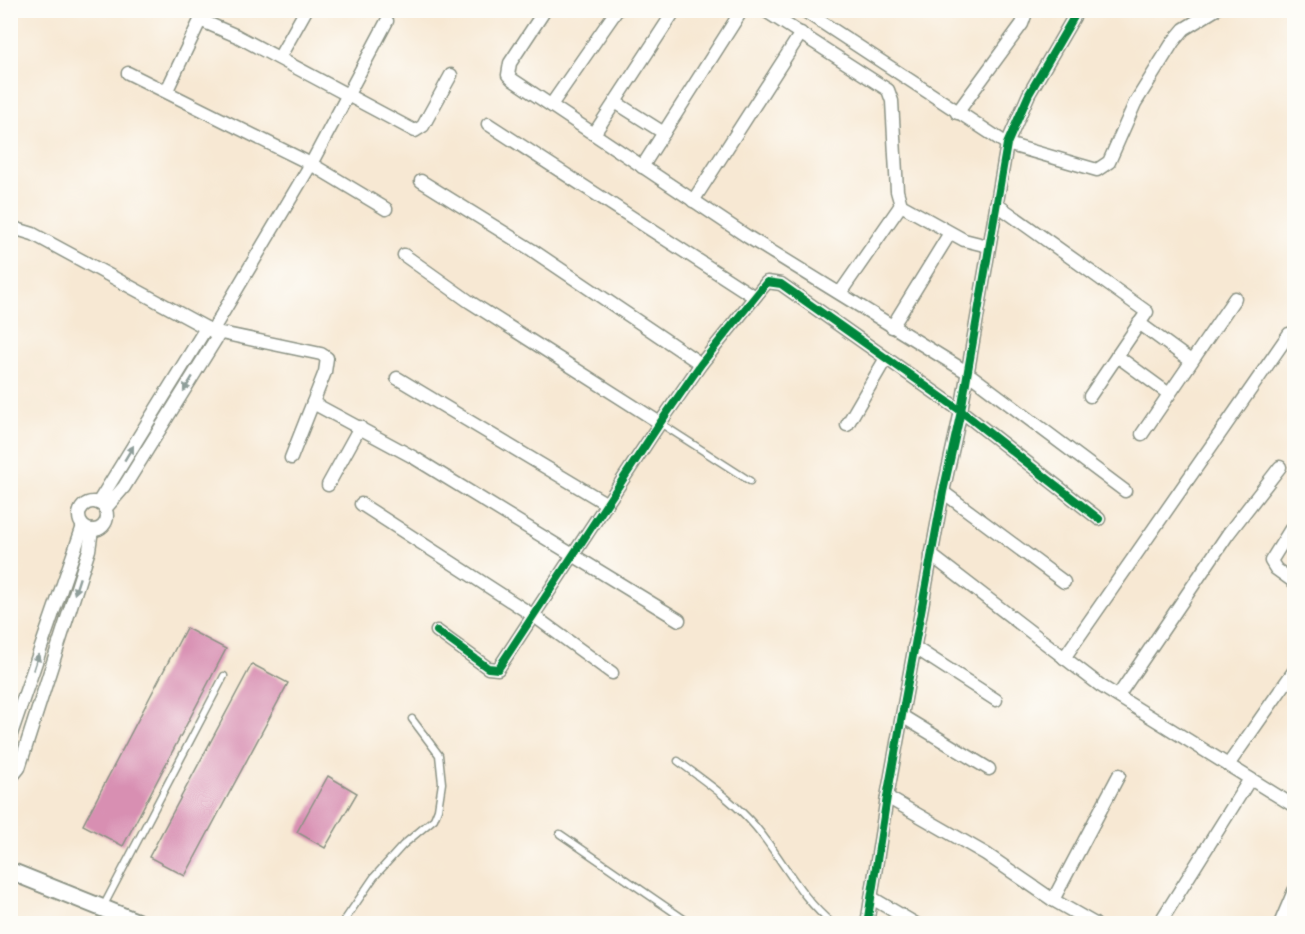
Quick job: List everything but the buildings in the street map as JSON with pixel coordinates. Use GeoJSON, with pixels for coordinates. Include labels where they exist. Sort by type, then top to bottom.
{"type":"FeatureCollection","features":[{"type":"Feature","properties":{"kind":"street"},"geometry":{"type":"LineString","coordinates":[[279,58],[306,10]]}},
{"type":"Feature","properties":{"kind":"street"},"geometry":{"type":"LineString","coordinates":[[545,10],[507,69],[513,80],[693,201],[965,371],[1125,491]]}},
{"type":"Feature","properties":{"kind":"street"},"geometry":{"type":"LineString","coordinates":[[551,105],[616,10]]}},
{"type":"Feature","properties":{"kind":"street"},"geometry":{"type":"LineString","coordinates":[[594,134],[675,10]]}},
{"type":"Feature","properties":{"kind":"street"},"geometry":{"type":"LineString","coordinates":[[642,167],[742,10]]}},
{"type":"Feature","properties":{"kind":"street"},"geometry":{"type":"LineString","coordinates":[[764,10],[891,94],[897,190],[901,205],[964,240],[988,246]]}},
{"type":"Feature","properties":{"kind":"street"},"geometry":{"type":"LineString","coordinates":[[803,10],[1007,144],[1098,170],[1109,162],[1135,103],[1173,42],[1184,29],[1215,10]]}},
{"type":"Feature","properties":{"kind":"street"},"geometry":{"type":"LineString","coordinates":[[957,113],[1022,24],[1027,10]]}},
{"type":"Feature","properties":{"kind":"street"},"geometry":{"type":"LineString","coordinates":[[867,924],[887,796],[943,492],[961,411],[965,371],[1007,144],[1029,94],[1078,10]]}},
{"type":"Feature","properties":{"kind":"street"},"geometry":{"type":"LineString","coordinates":[[167,90],[202,15],[415,131],[423,126],[451,75]]}},
{"type":"Feature","properties":{"kind":"street"},"geometry":{"type":"LineString","coordinates":[[87,528],[99,529],[106,522],[102,506],[213,331],[311,164],[387,21]]}},
{"type":"Feature","properties":{"kind":"street"},"geometry":{"type":"LineString","coordinates":[[693,201],[801,33]]}},
{"type":"Feature","properties":{"kind":"street"},"geometry":{"type":"LineString","coordinates":[[128,73],[167,90],[311,164],[386,209]]}},
{"type":"Feature","properties":{"kind":"street"},"geometry":{"type":"LineString","coordinates":[[615,102],[664,132]]}},
{"type":"Feature","properties":{"kind":"street"},"geometry":{"type":"LineString","coordinates":[[488,124],[753,296]]}},
{"type":"Feature","properties":{"kind":"street"},"geometry":{"type":"LineString","coordinates":[[421,181],[532,250],[701,364]]}},
{"type":"Feature","properties":{"kind":"street"},"geometry":{"type":"LineString","coordinates":[[996,204],[1147,312],[1090,396]]}},
{"type":"Feature","properties":{"kind":"street"},"geometry":{"type":"LineString","coordinates":[[840,293],[901,205]]}},
{"type":"Feature","properties":{"kind":"street"},"geometry":{"type":"LineString","coordinates":[[10,227],[33,234],[213,331],[321,354],[327,358],[325,372],[291,458]]}},
{"type":"Feature","properties":{"kind":"street"},"geometry":{"type":"LineString","coordinates":[[892,327],[950,233]]}},
{"type":"Feature","properties":{"kind":"street"},"geometry":{"type":"LineString","coordinates":[[404,255],[470,302],[660,423]]}},
{"type":"Feature","properties":{"kind":"street"},"geometry":{"type":"LineString","coordinates":[[437,631],[494,670],[502,664],[570,556],[660,423],[701,364],[753,296],[767,282],[781,284],[961,411],[1099,519]]}},
{"type":"Feature","properties":{"kind":"street"},"geometry":{"type":"LineString","coordinates":[[1142,434],[1235,298]]}},
{"type":"Feature","properties":{"kind":"street"},"geometry":{"type":"LineString","coordinates":[[1139,322],[1191,361]]}},
{"type":"Feature","properties":{"kind":"street"},"geometry":{"type":"LineString","coordinates":[[1064,658],[1289,334]]}},
{"type":"Feature","properties":{"kind":"street"},"geometry":{"type":"LineString","coordinates":[[1116,356],[1169,393]]}},
{"type":"Feature","properties":{"kind":"street"},"geometry":{"type":"LineString","coordinates":[[847,425],[886,358]]}},
{"type":"Feature","properties":{"kind":"street"},"geometry":{"type":"LineString","coordinates":[[397,378],[607,504]]}},
{"type":"Feature","properties":{"kind":"street"},"geometry":{"type":"LineString","coordinates":[[313,403],[360,427],[679,621]]}},
{"type":"Feature","properties":{"kind":"street"},"geometry":{"type":"LineString","coordinates":[[328,484],[360,427]]}},
{"type":"Feature","properties":{"kind":"street"},"geometry":{"type":"LineString","coordinates":[[1118,696],[1228,534],[1280,467]]}},
{"type":"Feature","properties":{"kind":"street"},"geometry":{"type":"LineString","coordinates":[[943,492],[1064,582]]}},
{"type":"Feature","properties":{"kind":"street"},"geometry":{"type":"LineString","coordinates":[[10,778],[16,774],[22,757],[89,550],[87,528],[79,517],[82,508],[89,502],[102,506]]}},
{"type":"Feature","properties":{"kind":"street"},"geometry":{"type":"LineString","coordinates":[[361,504],[534,616],[612,673]]}},
{"type":"Feature","properties":{"kind":"street"},"geometry":{"type":"LineString","coordinates":[[1294,524],[1271,561],[1276,569],[1294,582]]}},
{"type":"Feature","properties":{"kind":"street"},"geometry":{"type":"LineString","coordinates":[[10,737],[87,528]]}},
{"type":"Feature","properties":{"kind":"street"},"geometry":{"type":"LineString","coordinates":[[931,555],[1064,658],[1118,696],[1294,807]]}},
{"type":"Feature","properties":{"kind":"street"},"geometry":{"type":"LineString","coordinates":[[914,647],[996,700]]}},
{"type":"Feature","properties":{"kind":"street"},"geometry":{"type":"LineString","coordinates":[[1228,765],[1294,671]]}},
{"type":"Feature","properties":{"kind":"street"},"geometry":{"type":"LineString","coordinates":[[902,716],[988,769]]}},
{"type":"Feature","properties":{"kind":"street"},"geometry":{"type":"LineString","coordinates":[[1053,900],[1119,775]]}},
{"type":"Feature","properties":{"kind":"street"},"geometry":{"type":"LineString","coordinates":[[1159,924],[1250,779]]}},
{"type":"Feature","properties":{"kind":"street"},"geometry":{"type":"LineString","coordinates":[[887,796],[1095,924]]}},
{"type":"Feature","properties":{"kind":"street"},"geometry":{"type":"LineString","coordinates":[[10,871],[142,924]]}},
{"type":"Feature","properties":{"kind":"street"},"geometry":{"type":"LineString","coordinates":[[1280,924],[1294,891]]}},
{"type":"Feature","properties":{"kind":"street"},"geometry":{"type":"LineString","coordinates":[[872,898],[915,924]]}},
{"type":"Feature","properties":{"kind":"lane"},"geometry":{"type":"LineString","coordinates":[[660,423],[750,481]]}},
{"type":"Feature","properties":{"kind":"lane"},"geometry":{"type":"LineString","coordinates":[[103,908],[224,676]]}},
{"type":"Feature","properties":{"kind":"lane"},"geometry":{"type":"LineString","coordinates":[[342,924],[374,877],[403,845],[434,819],[438,809],[442,783],[439,755],[412,719]]}},
{"type":"Feature","properties":{"kind":"lane"},"geometry":{"type":"LineString","coordinates":[[678,761],[717,790],[755,826],[808,899],[833,924]]}},
{"type":"Feature","properties":{"kind":"lane"},"geometry":{"type":"LineString","coordinates":[[560,834],[691,924]]}},
{"type":"Feature","properties":{"kind":"cycle path"},"geometry":{"type":"LineString","coordinates":[[867,924],[887,797],[943,492],[961,411],[1007,144],[1029,94],[1078,10]]}},
{"type":"Feature","properties":{"kind":"cycle path"},"geometry":{"type":"LineString","coordinates":[[437,631],[488,668],[498,669],[701,364],[767,282],[781,284],[961,411],[1099,519]]}}]}
